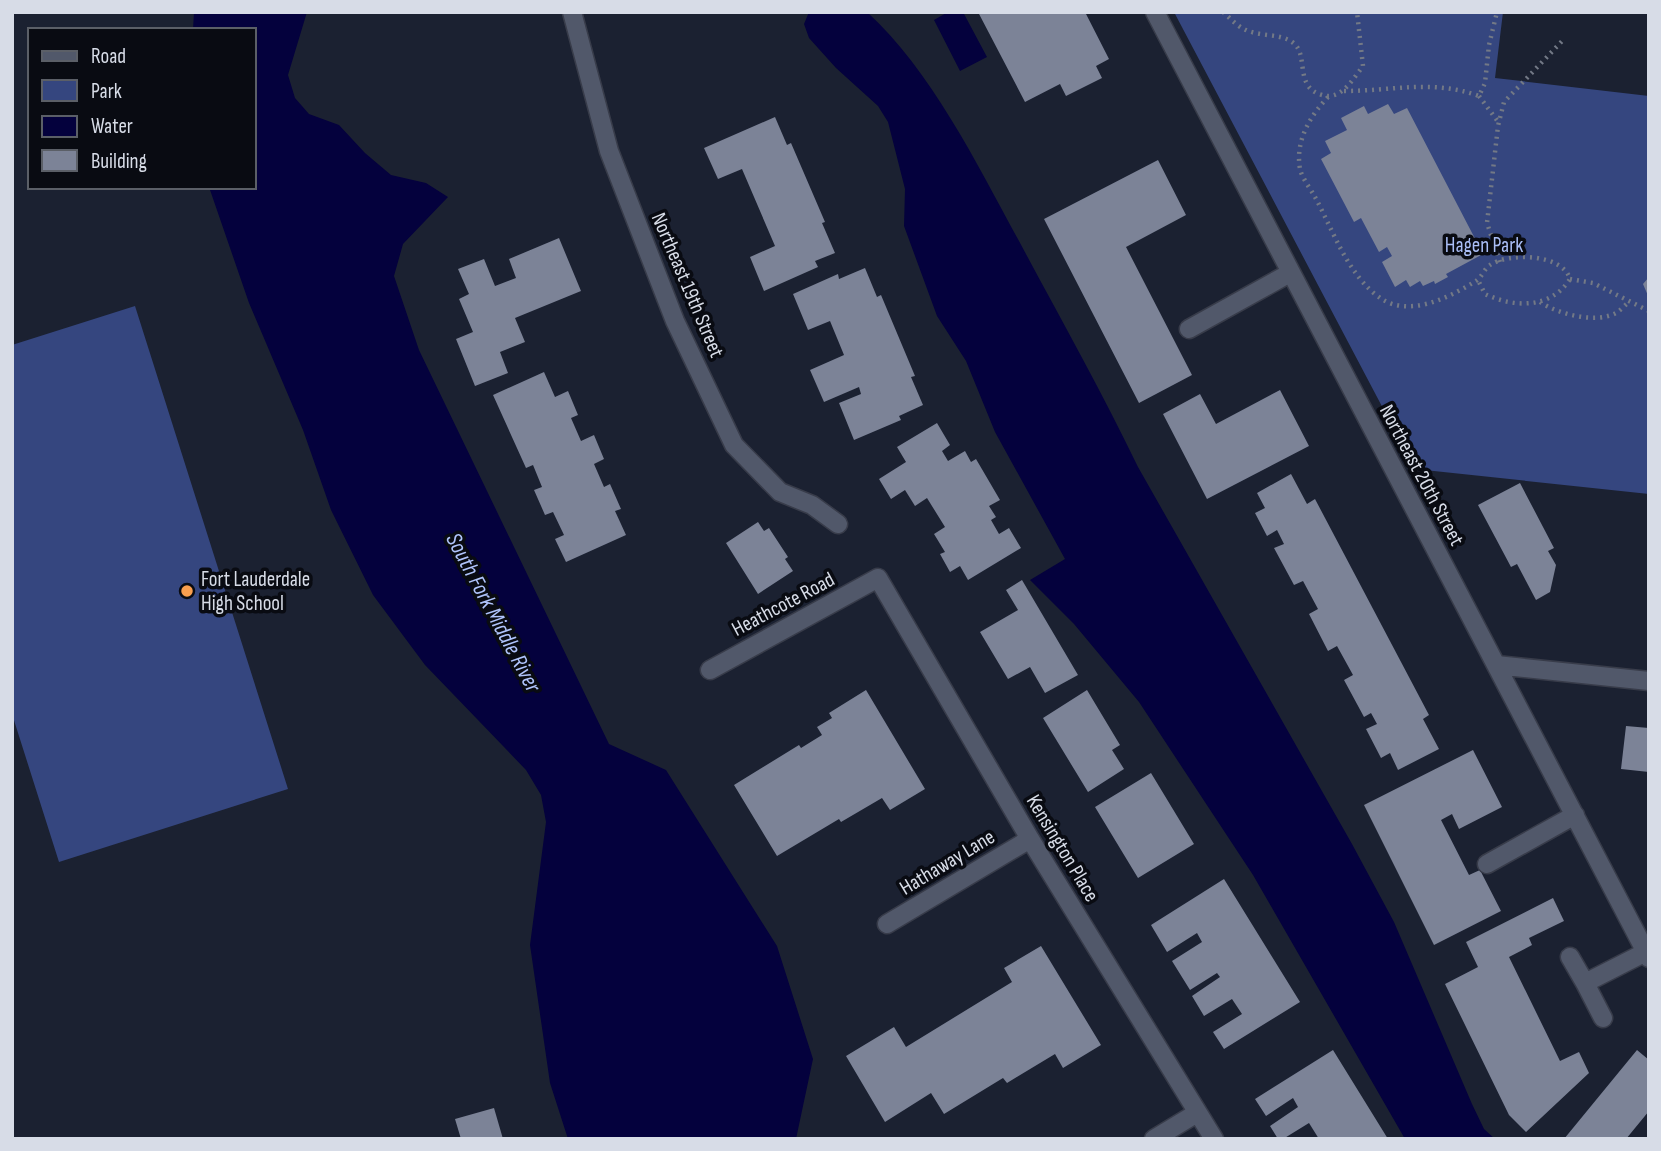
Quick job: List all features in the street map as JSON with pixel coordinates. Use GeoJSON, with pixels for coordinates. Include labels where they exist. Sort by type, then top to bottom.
{"type":"FeatureCollection","features":[{"type":"Feature","properties":{"kind":"street","name":"Northeast 19th Street"},"geometry":{"type":"LineString","coordinates":[[572,12],[609,151],[675,321],[734,445],[780,492],[812,505],[838,524]]}},
{"type":"Feature","properties":{"kind":"street","name":"Northeast 20th Street"},"geometry":{"type":"LineString","coordinates":[[1155,12],[1647,955]]}},
{"type":"Feature","properties":{"kind":"street"},"geometry":{"type":"LineString","coordinates":[[1189,329],[1290,273]]}},
{"type":"Feature","properties":{"kind":"street","name":"Heathcote Road"},"geometry":{"type":"LineString","coordinates":[[710,670],[878,578]]}},
{"type":"Feature","properties":{"kind":"street","name":"Kensington Place"},"geometry":{"type":"LineString","coordinates":[[878,578],[1030,839],[1214,1139]]}},
{"type":"Feature","properties":{"kind":"street"},"geometry":{"type":"LineString","coordinates":[[1496,665],[1649,681]]}},
{"type":"Feature","properties":{"kind":"street"},"geometry":{"type":"LineString","coordinates":[[1487,864],[1575,815]]}},
{"type":"Feature","properties":{"kind":"street","name":"Hathaway Lane"},"geometry":{"type":"LineString","coordinates":[[887,924],[1030,839]]}},
{"type":"Feature","properties":{"kind":"street"},"geometry":{"type":"LineString","coordinates":[[1585,983],[1647,955]]}},
{"type":"Feature","properties":{"kind":"street"},"geometry":{"type":"LineString","coordinates":[[1570,957],[1603,1018]]}},
{"type":"Feature","properties":{"kind":"street"},"geometry":{"type":"LineString","coordinates":[[1154,1139],[1197,1113]]}},
{"type":"Feature","properties":{"kind":"path"},"geometry":{"type":"LineString","coordinates":[[1223,12],[1244,29],[1289,40],[1297,46],[1306,84],[1318,94],[1328,97]]}},
{"type":"Feature","properties":{"kind":"path"},"geometry":{"type":"LineString","coordinates":[[1344,91],[1363,66],[1357,12]]}},
{"type":"Feature","properties":{"kind":"path"},"geometry":{"type":"LineString","coordinates":[[1479,96],[1485,83],[1489,46],[1497,12]]}},
{"type":"Feature","properties":{"kind":"path"},"geometry":{"type":"LineString","coordinates":[[1500,262],[1488,223],[1499,123],[1504,102],[1565,38]]}},
{"type":"Feature","properties":{"kind":"path"},"geometry":{"type":"LineString","coordinates":[[1478,280],[1485,294],[1494,299],[1531,304],[1563,291],[1570,279],[1569,273],[1551,261],[1535,257],[1511,259],[1490,265],[1478,280],[1427,304],[1394,305],[1374,293],[1355,272],[1300,170],[1300,149],[1304,130],[1313,114],[1328,97],[1344,91],[1390,91],[1421,85],[1441,86],[1479,96],[1499,123]]}},
{"type":"Feature","properties":{"kind":"path"},"geometry":{"type":"LineString","coordinates":[[1570,279],[1593,284],[1649,311]]}},
{"type":"Feature","properties":{"kind":"path"},"geometry":{"type":"LineString","coordinates":[[1540,302],[1553,311],[1597,317],[1615,314],[1629,302]]}},
{"type":"Feature","properties":{"kind":"green space","name":"Hagen Park"},"geometry":{"type":"Polygon","coordinates":[[[1174,12],[1503,12],[1495,78],[1649,96],[1649,494],[1415,469],[1174,12]]]}},
{"type":"Feature","properties":{"kind":"green space"},"geometry":{"type":"Polygon","coordinates":[[[135,306],[288,789],[59,862],[12,714],[12,345],[135,306]]]}},
{"type":"Feature","properties":{"kind":"water","name":"South Fork Middle River"},"geometry":{"type":"Polygon","coordinates":[[[194,12],[307,12],[288,75],[295,98],[309,114],[339,125],[365,153],[391,175],[426,183],[448,197],[403,244],[394,276],[419,350],[609,744],[666,770],[777,946],[813,1059],[796,1139],[568,1139],[550,1083],[530,945],[546,822],[541,795],[526,770],[425,665],[373,595],[331,510],[303,430],[249,303],[210,189],[256,189],[256,28],[193,28],[194,12]]]}},
{"type":"Feature","properties":{"kind":"water"},"geometry":{"type":"Polygon","coordinates":[[[809,12],[867,12],[912,62],[952,120],[1080,353],[1138,467],[1394,922],[1472,1104],[1484,1129],[1495,1139],[1405,1139],[1253,875],[1139,702],[1074,624],[1030,580],[1065,559],[995,432],[966,361],[937,316],[904,226],[905,189],[888,122],[878,106],[836,68],[809,38],[804,24],[809,12]]]}},
{"type":"Feature","properties":{"kind":"water"},"geometry":{"type":"Polygon","coordinates":[[[948,12],[963,12],[987,57],[960,71],[934,20],[948,12]]]}},
{"type":"Feature","properties":{"kind":"building"},"geometry":{"type":"Polygon","coordinates":[[[978,12],[1085,12],[1109,59],[1096,66],[1102,78],[1066,96],[1060,84],[1025,102],[978,12]]]}},
{"type":"Feature","properties":{"kind":"building"},"geometry":{"type":"Polygon","coordinates":[[[1388,104],[1394,114],[1407,108],[1483,254],[1446,274],[1448,277],[1435,284],[1434,281],[1423,286],[1420,281],[1410,287],[1406,280],[1395,287],[1382,262],[1392,256],[1387,247],[1379,252],[1361,218],[1354,222],[1321,159],[1331,153],[1325,141],[1347,130],[1341,118],[1364,106],[1368,114],[1388,104]]]}},
{"type":"Feature","properties":{"kind":"building"},"geometry":{"type":"Polygon","coordinates":[[[775,117],[787,145],[791,143],[825,222],[822,223],[835,253],[815,261],[818,267],[764,291],[750,257],[775,246],[742,169],[718,179],[704,148],[775,117]]]}},
{"type":"Feature","properties":{"kind":"building"},"geometry":{"type":"Polygon","coordinates":[[[1158,160],[1186,215],[1126,247],[1192,375],[1139,403],[1044,219],[1158,160]]]}},
{"type":"Feature","properties":{"kind":"building"},"geometry":{"type":"Polygon","coordinates":[[[559,238],[581,291],[515,318],[525,342],[500,352],[508,373],[475,386],[456,339],[473,332],[459,299],[469,294],[458,269],[484,259],[495,286],[516,278],[509,259],[559,238]]]}},
{"type":"Feature","properties":{"kind":"building"},"geometry":{"type":"Polygon","coordinates":[[[865,268],[877,297],[881,295],[915,376],[911,377],[923,405],[899,416],[901,420],[854,440],[839,403],[861,394],[859,387],[824,402],[810,370],[844,355],[830,321],[808,330],[793,294],[838,274],[839,279],[865,268]]]}},
{"type":"Feature","properties":{"kind":"building"},"geometry":{"type":"Polygon","coordinates":[[[1649,277],[1649,298],[1643,284],[1649,277]]]}},
{"type":"Feature","properties":{"kind":"building"},"geometry":{"type":"Polygon","coordinates":[[[544,372],[555,397],[568,391],[578,415],[571,418],[581,441],[594,435],[604,459],[594,464],[604,487],[610,484],[621,509],[615,511],[626,535],[566,562],[555,539],[564,535],[553,512],[545,515],[534,490],[542,487],[533,465],[526,468],[493,395],[544,372]]]}},
{"type":"Feature","properties":{"kind":"building"},"geometry":{"type":"Polygon","coordinates":[[[1280,390],[1309,446],[1207,499],[1163,414],[1200,394],[1216,424],[1280,390]]]}},
{"type":"Feature","properties":{"kind":"building"},"geometry":{"type":"Polygon","coordinates":[[[937,423],[950,445],[942,451],[948,461],[965,451],[971,462],[976,459],[1000,500],[989,506],[996,517],[991,520],[999,534],[1009,528],[1021,548],[968,580],[960,566],[950,572],[940,554],[945,552],[934,534],[945,527],[927,498],[915,506],[905,490],[891,499],[879,479],[906,462],[897,447],[937,423]]]}},
{"type":"Feature","properties":{"kind":"building"},"geometry":{"type":"Polygon","coordinates":[[[1291,474],[1307,504],[1315,499],[1429,715],[1423,719],[1439,749],[1398,770],[1390,753],[1381,758],[1366,729],[1377,724],[1371,713],[1364,717],[1344,680],[1353,675],[1337,646],[1328,651],[1309,614],[1318,609],[1303,581],[1294,585],[1274,548],[1284,544],[1277,530],[1267,536],[1255,513],[1265,508],[1257,493],[1291,474]]]}},
{"type":"Feature","properties":{"kind":"building"},"geometry":{"type":"Polygon","coordinates":[[[1520,483],[1554,548],[1548,551],[1556,565],[1550,592],[1536,600],[1517,564],[1511,567],[1478,505],[1520,483]]]}},
{"type":"Feature","properties":{"kind":"building"},"geometry":{"type":"Polygon","coordinates":[[[758,522],[764,531],[769,528],[788,557],[785,559],[793,571],[758,594],[726,543],[758,522]]]}},
{"type":"Feature","properties":{"kind":"building"},"geometry":{"type":"Polygon","coordinates":[[[1022,580],[1078,675],[1045,693],[1030,667],[1008,679],[980,632],[1018,610],[1006,590],[1022,580]]]}},
{"type":"Feature","properties":{"kind":"building"},"geometry":{"type":"Polygon","coordinates":[[[866,690],[925,789],[890,810],[882,798],[841,822],[839,819],[777,856],[734,785],[799,745],[801,748],[822,735],[817,727],[832,718],[829,713],[866,690]]]}},
{"type":"Feature","properties":{"kind":"building"},"geometry":{"type":"Polygon","coordinates":[[[1087,690],[1120,745],[1112,750],[1124,769],[1088,792],[1043,718],[1087,690]]]}},
{"type":"Feature","properties":{"kind":"building"},"geometry":{"type":"Polygon","coordinates":[[[1626,726],[1649,728],[1649,772],[1621,769],[1626,726]]]}},
{"type":"Feature","properties":{"kind":"building"},"geometry":{"type":"Polygon","coordinates":[[[1473,750],[1502,807],[1459,829],[1452,814],[1441,820],[1469,875],[1480,870],[1501,911],[1434,945],[1364,805],[1473,750]]]}},
{"type":"Feature","properties":{"kind":"building"},"geometry":{"type":"Polygon","coordinates":[[[1151,773],[1194,844],[1138,878],[1095,807],[1151,773]]]}},
{"type":"Feature","properties":{"kind":"building"},"geometry":{"type":"Polygon","coordinates":[[[1224,879],[1300,1002],[1224,1049],[1213,1032],[1242,1014],[1232,999],[1204,1016],[1192,996],[1220,977],[1217,973],[1190,990],[1172,961],[1202,942],[1197,933],[1167,952],[1151,925],[1224,879]]]}},
{"type":"Feature","properties":{"kind":"building"},"geometry":{"type":"Polygon","coordinates":[[[1553,898],[1564,921],[1529,938],[1532,945],[1509,957],[1560,1061],[1579,1052],[1589,1073],[1526,1132],[1509,1115],[1445,984],[1478,967],[1466,942],[1553,898]]]}},
{"type":"Feature","properties":{"kind":"building"},"geometry":{"type":"Polygon","coordinates":[[[1041,946],[1101,1045],[1063,1068],[1055,1054],[1007,1083],[1003,1078],[944,1114],[931,1093],[885,1122],[846,1056],[894,1027],[906,1047],[1012,982],[1004,968],[1041,946]]]}},
{"type":"Feature","properties":{"kind":"building"},"geometry":{"type":"Polygon","coordinates":[[[1333,1050],[1388,1139],[1319,1139],[1309,1123],[1283,1139],[1278,1139],[1270,1126],[1298,1107],[1293,1098],[1266,1116],[1255,1099],[1333,1050]]]}},
{"type":"Feature","properties":{"kind":"building"},"geometry":{"type":"Polygon","coordinates":[[[1637,1050],[1649,1060],[1649,1111],[1626,1139],[1564,1139],[1637,1050]]]}},
{"type":"Feature","properties":{"kind":"building"},"geometry":{"type":"Polygon","coordinates":[[[494,1108],[503,1139],[461,1139],[455,1119],[494,1108]]]}},
{"type":"Feature","properties":{"kind":"place","name":"Fort Lauderdale High School"},"geometry":{"type":"Point","coordinates":[187,591]}}]}
